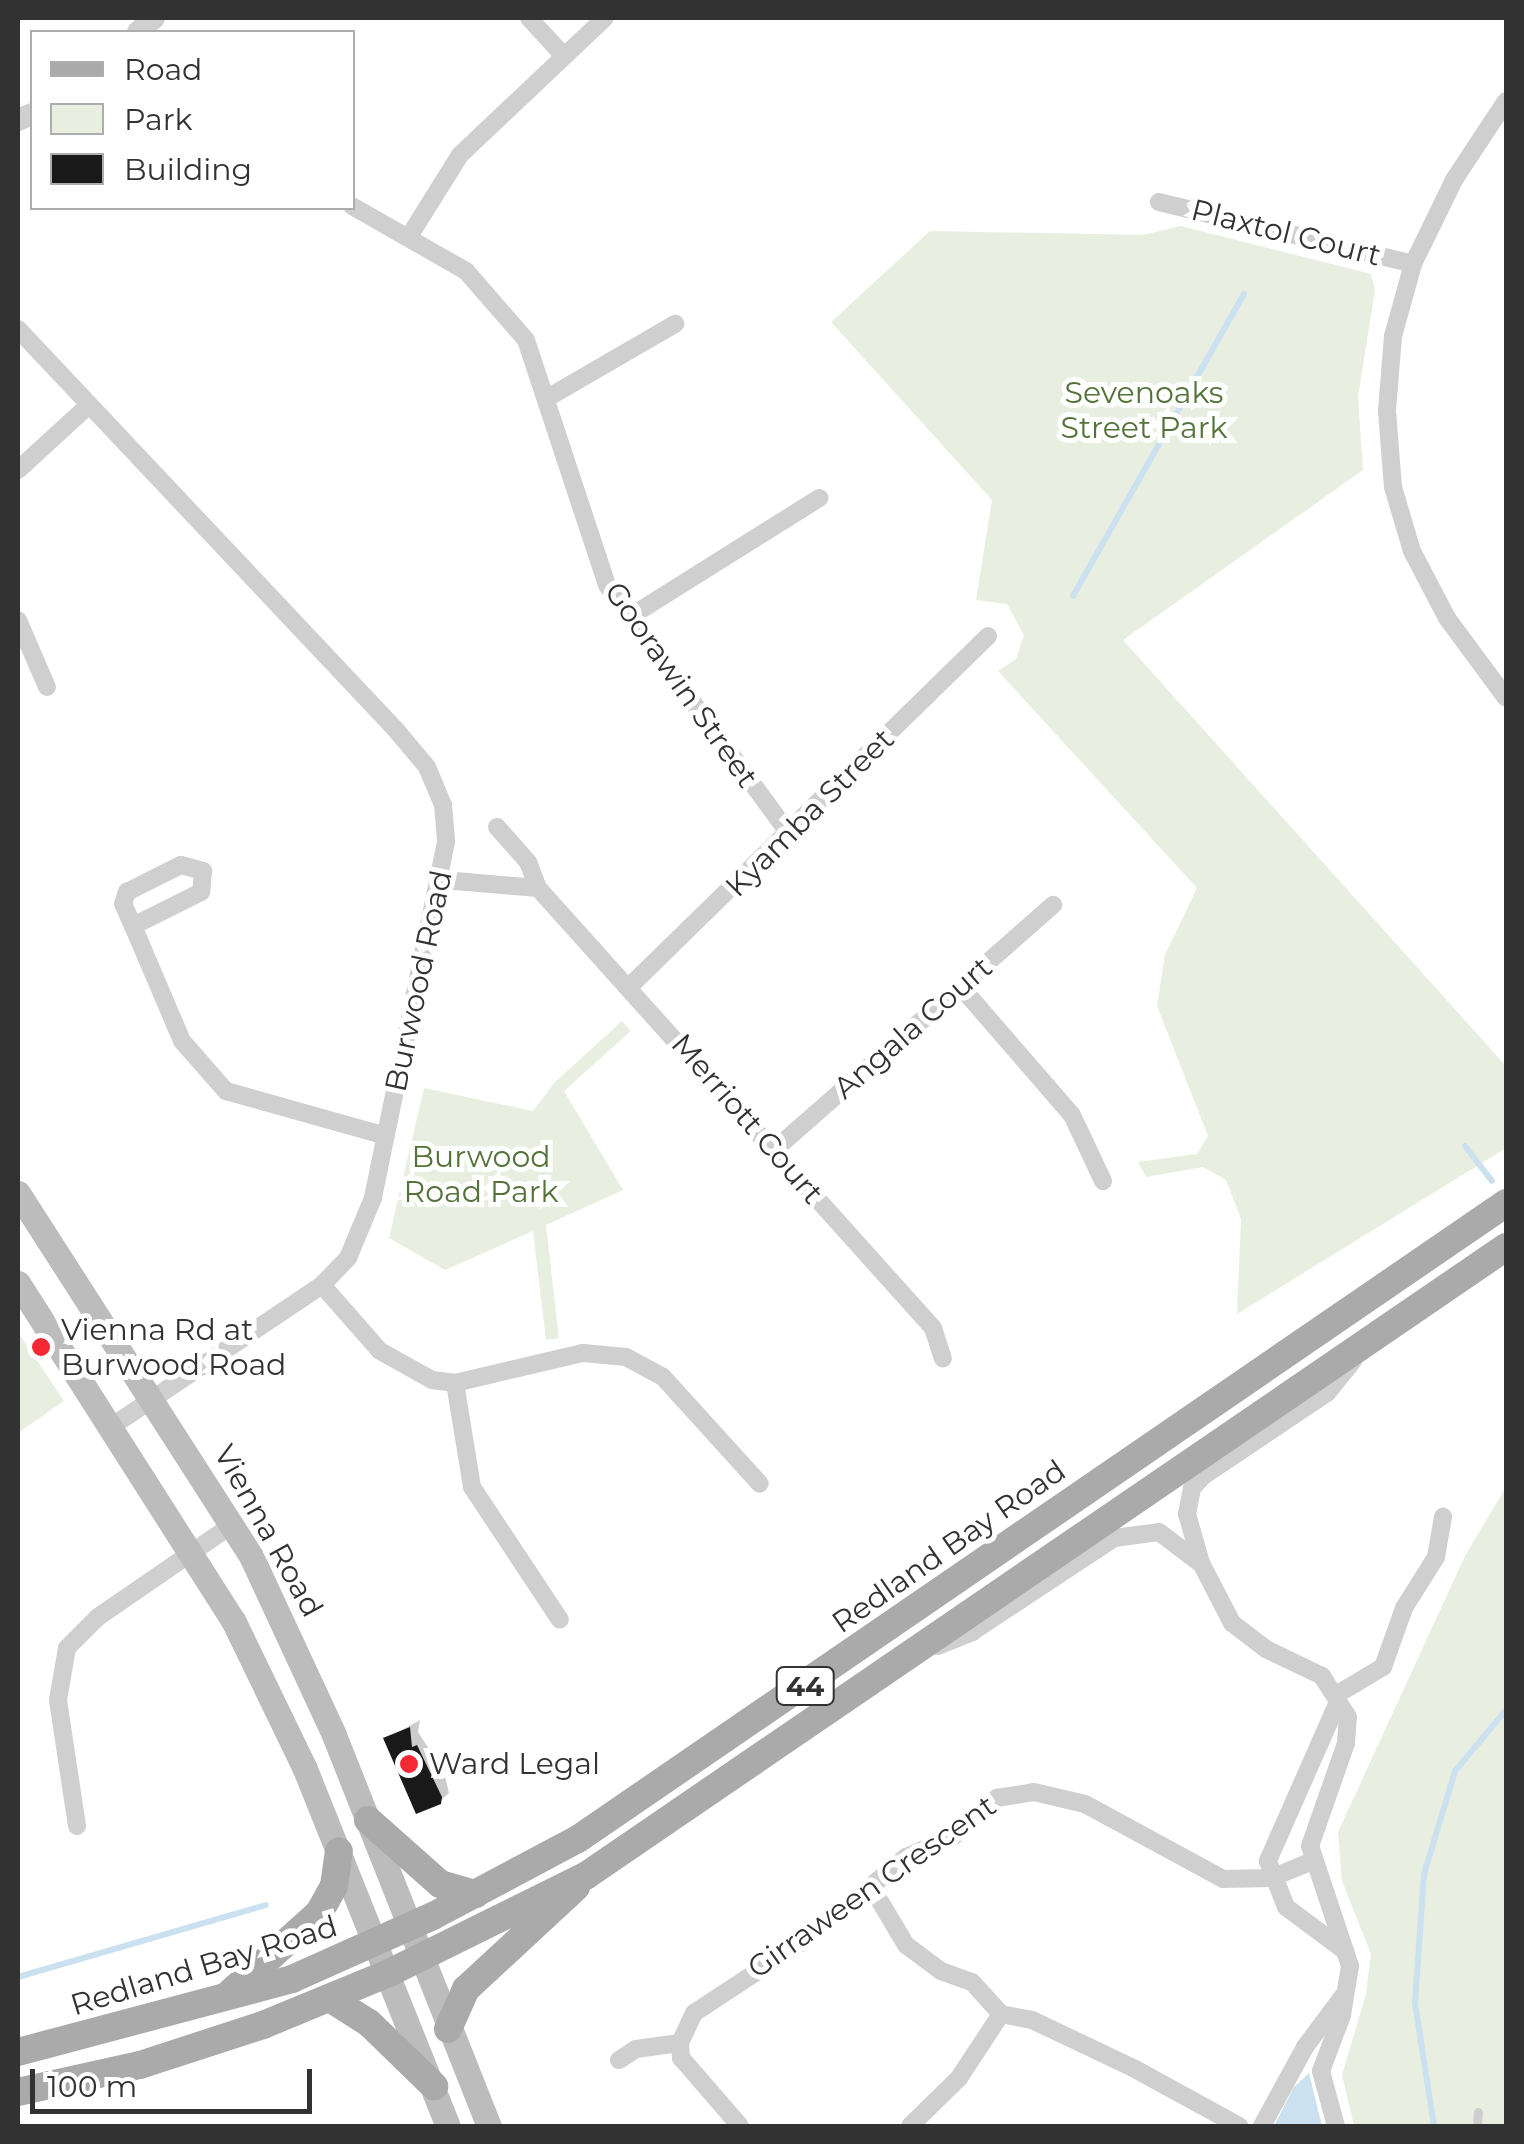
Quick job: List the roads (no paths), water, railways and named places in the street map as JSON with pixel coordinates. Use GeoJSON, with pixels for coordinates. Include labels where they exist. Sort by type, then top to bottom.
{"type":"FeatureCollection","features":[{"type":"Feature","properties":{"kind":"main road","name":"Vienna Road"},"geometry":{"type":"LineString","coordinates":[[18,1193],[232,1525],[368,1820],[488,2126]]}},
{"type":"Feature","properties":{"kind":"main road","name":"Redland Bay Road"},"geometry":{"type":"LineString","coordinates":[[18,2052],[221,2000],[377,1944],[476,1894],[682,1772],[1506,1203]]}},
{"type":"Feature","properties":{"kind":"main road","name":"44"},"geometry":{"type":"LineString","coordinates":[[18,2092],[140,2065],[331,1999],[587,1874],[1506,1247]]}},
{"type":"Feature","properties":{"kind":"main road"},"geometry":{"type":"LineString","coordinates":[[18,1282],[192,1552],[268,1692],[339,1851],[448,2126]]}},
{"type":"Feature","properties":{"kind":"main road"},"geometry":{"type":"LineString","coordinates":[[368,1820],[440,1884],[476,1894]]}},
{"type":"Feature","properties":{"kind":"main road"},"geometry":{"type":"LineString","coordinates":[[221,2000],[312,1923],[334,1886],[339,1851]]}},
{"type":"Feature","properties":{"kind":"main road"},"geometry":{"type":"LineString","coordinates":[[448,2029],[466,1989],[587,1874]]}},
{"type":"Feature","properties":{"kind":"main road"},"geometry":{"type":"LineString","coordinates":[[331,1999],[369,2023],[434,2086]]}},
{"type":"Feature","properties":{"kind":"street"},"geometry":{"type":"LineString","coordinates":[[528,18],[563,55]]}},
{"type":"Feature","properties":{"kind":"street"},"geometry":{"type":"LineString","coordinates":[[410,234],[460,155],[605,18]]}},
{"type":"Feature","properties":{"kind":"street"},"geometry":{"type":"LineString","coordinates":[[1506,101],[1454,180],[1412,264],[1393,336],[1387,411],[1393,487],[1412,551],[1485,676],[1506,698]]}},
{"type":"Feature","properties":{"kind":"street","name":"Plaxtol Court"},"geometry":{"type":"LineString","coordinates":[[1159,202],[1412,264]]}},
{"type":"Feature","properties":{"kind":"street","name":"Goorawin Street"},"geometry":{"type":"LineString","coordinates":[[355,207],[410,234],[466,271],[498,302],[526,340],[549,397],[592,549],[628,618],[790,835]]}},
{"type":"Feature","properties":{"kind":"street"},"geometry":{"type":"LineString","coordinates":[[549,397],[675,324]]}},
{"type":"Feature","properties":{"kind":"street","name":"Burwood Road"},"geometry":{"type":"LineString","coordinates":[[18,329],[427,768],[442,805],[444,880],[363,1230],[322,1285],[111,1427]]}},
{"type":"Feature","properties":{"kind":"street"},"geometry":{"type":"LineString","coordinates":[[18,470],[89,405]]}},
{"type":"Feature","properties":{"kind":"street"},"geometry":{"type":"LineString","coordinates":[[628,618],[819,498]]}},
{"type":"Feature","properties":{"kind":"street"},"geometry":{"type":"LineString","coordinates":[[18,620],[47,687]]}},
{"type":"Feature","properties":{"kind":"street","name":"Kyamba Street"},"geometry":{"type":"LineString","coordinates":[[629,987],[790,835],[988,636]]}},
{"type":"Feature","properties":{"kind":"street","name":"Merriott Court"},"geometry":{"type":"LineString","coordinates":[[496,827],[528,862],[538,888],[933,1328],[943,1358]]}},
{"type":"Feature","properties":{"kind":"street"},"geometry":{"type":"LineString","coordinates":[[134,926],[201,892],[203,871],[181,865],[132,888],[123,900],[182,1041],[226,1091],[386,1136]]}},
{"type":"Feature","properties":{"kind":"street"},"geometry":{"type":"LineString","coordinates":[[444,880],[538,888]]}},
{"type":"Feature","properties":{"kind":"street","name":"Angala Court"},"geometry":{"type":"LineString","coordinates":[[773,1151],[1053,905]]}},
{"type":"Feature","properties":{"kind":"street"},"geometry":{"type":"LineString","coordinates":[[960,987],[1072,1114],[1103,1180]]}},
{"type":"Feature","properties":{"kind":"street"},"geometry":{"type":"LineString","coordinates":[[322,1285],[360,1332],[405,1370],[455,1383],[584,1353],[626,1357],[664,1378],[760,1484]]}},
{"type":"Feature","properties":{"kind":"street"},"geometry":{"type":"LineString","coordinates":[[1336,2126],[1321,2071],[1344,1996],[1348,1954],[1310,1862],[1315,1821],[1349,1732],[1337,1698],[1312,1668],[1266,1649],[1232,1624],[1200,1563],[1187,1514],[1192,1488],[1326,1393],[1373,1338]]}},
{"type":"Feature","properties":{"kind":"street"},"geometry":{"type":"LineString","coordinates":[[455,1383],[472,1487],[560,1620]]}},
{"type":"Feature","properties":{"kind":"street"},"geometry":{"type":"LineString","coordinates":[[1348,1954],[1286,1907],[1271,1878],[1268,1861],[1277,1833],[1315,1764],[1337,1698],[1383,1667],[1404,1608],[1432,1568],[1443,1517]]}},
{"type":"Feature","properties":{"kind":"street"},"geometry":{"type":"LineString","coordinates":[[77,1826],[58,1700],[67,1648],[98,1617],[232,1525]]}},
{"type":"Feature","properties":{"kind":"street"},"geometry":{"type":"LineString","coordinates":[[901,1660],[972,1632],[1114,1538],[1158,1532],[1200,1563]]}},
{"type":"Feature","properties":{"kind":"street","name":"Girraween Crescent"},"geometry":{"type":"LineString","coordinates":[[680,2043],[684,2026],[708,2001],[872,1888],[906,1857],[952,1836],[981,1806],[1034,1792],[1126,1821],[1223,1879],[1271,1878],[1310,1862]]}},
{"type":"Feature","properties":{"kind":"street"},"geometry":{"type":"LineString","coordinates":[[872,1888],[906,1945],[941,1970],[972,1982],[1001,2014],[1032,2020],[1238,2125],[1264,2120],[1344,1996]]}},
{"type":"Feature","properties":{"kind":"street"},"geometry":{"type":"LineString","coordinates":[[910,2126],[959,2078],[1001,2014]]}},
{"type":"Feature","properties":{"kind":"street"},"geometry":{"type":"LineString","coordinates":[[619,2060],[636,2048],[680,2043],[687,2069],[740,2126]]}},
{"type":"Feature","properties":{"kind":"lane"},"geometry":{"type":"LineString","coordinates":[[1477,2126],[1478,2112]]}},
{"type":"Feature","properties":{"kind":"water"},"geometry":{"type":"Polygon","coordinates":[[[1309,2073],[1322,2126],[1274,2126],[1294,2087],[1309,2073]]]}},
{"type":"Feature","properties":{"kind":"waterway"},"geometry":{"type":"LineString","coordinates":[[1073,596],[1244,294]]}},
{"type":"Feature","properties":{"kind":"waterway"},"geometry":{"type":"LineString","coordinates":[[1465,1146],[1492,1181]]}},
{"type":"Feature","properties":{"kind":"waterway"},"geometry":{"type":"LineString","coordinates":[[1434,2126],[1415,2003],[1424,1874],[1455,1771],[1506,1710]]}},
{"type":"Feature","properties":{"kind":"waterway"},"geometry":{"type":"LineString","coordinates":[[18,1977],[266,1905]]}},
{"type":"Feature","properties":{"kind":"place","name":"Vienna Rd at Burwood Road"},"geometry":{"type":"Point","coordinates":[41,1347]}},
{"type":"Feature","properties":{"kind":"place","name":"Ward Legal"},"geometry":{"type":"Point","coordinates":[409,1764]}},
{"type":"Feature","properties":{"kind":"park label","name":"Sevenoaks Street Park"},"geometry":{"type":"Point","coordinates":[1144,410]}},
{"type":"Feature","properties":{"kind":"park label","name":"Burwood Road Park"},"geometry":{"type":"Point","coordinates":[481,1174]}}]}
